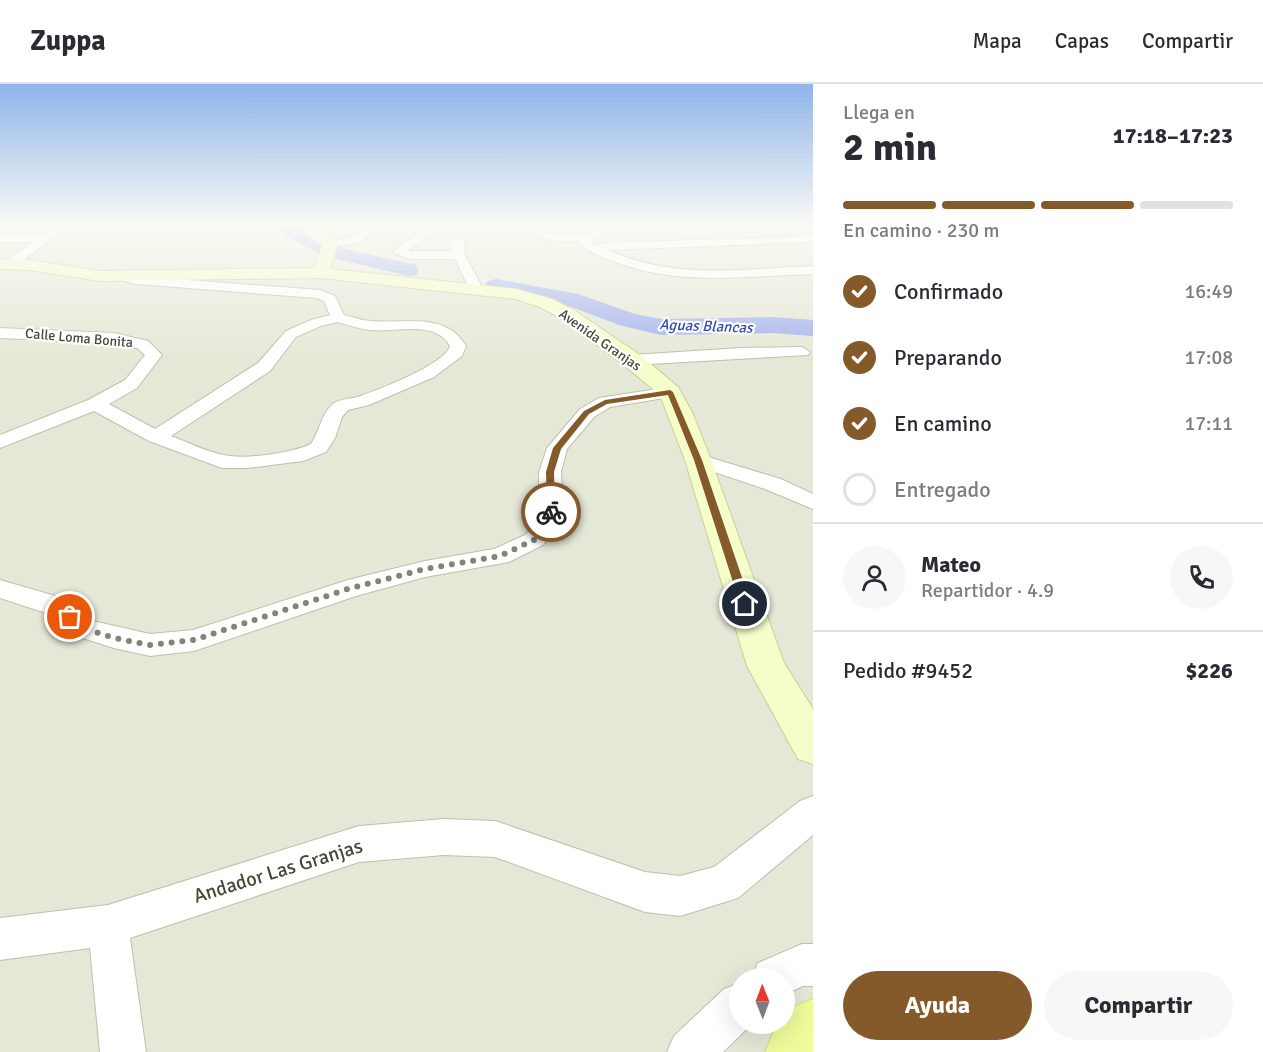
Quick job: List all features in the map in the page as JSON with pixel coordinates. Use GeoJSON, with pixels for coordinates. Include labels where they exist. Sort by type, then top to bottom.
{"type":"FeatureCollection","features":[{"type":"Feature","properties":{"kind":"main road","name":"Avenida Granjas"},"geometry":{"type":"LineString","coordinates":[[43,268],[100,276],[320,273],[517,294],[546,303],[567,315],[632,360],[670,392],[698,460],[766,666],[813,746]]}},
{"type":"Feature","properties":{"kind":"main road"},"geometry":{"type":"LineString","coordinates":[[320,273],[321,268]]}},
{"type":"Feature","properties":{"kind":"main road"},"geometry":{"type":"LineString","coordinates":[[795,1052],[813,1028]]}},
{"type":"Feature","properties":{"kind":"street"},"geometry":{"type":"LineString","coordinates":[[466,268],[476,289]]}},
{"type":"Feature","properties":{"kind":"street"},"geometry":{"type":"LineString","coordinates":[[653,268],[687,275],[813,270]]}},
{"type":"Feature","properties":{"kind":"street"},"geometry":{"type":"LineString","coordinates":[[687,275],[694,268]]}},
{"type":"Feature","properties":{"kind":"street"},"geometry":{"type":"LineString","coordinates":[[789,270],[813,277]]}},
{"type":"Feature","properties":{"kind":"street"},"geometry":{"type":"LineString","coordinates":[[121,276],[136,280],[320,294],[330,298],[338,318]]}},
{"type":"Feature","properties":{"kind":"street"},"geometry":{"type":"LineString","coordinates":[[96,404],[156,437],[222,462],[248,462],[303,455],[319,448],[333,415],[342,406],[363,401],[428,373],[447,361],[456,352],[458,346],[454,339],[428,326],[415,324],[371,326],[338,318],[301,328],[291,334],[264,367],[156,437]]}},
{"type":"Feature","properties":{"kind":"street","name":"Calle Loma Bonita"},"geometry":{"type":"LineString","coordinates":[[0,333],[114,338],[142,344],[154,355],[131,384],[96,404],[0,441]]}},
{"type":"Feature","properties":{"kind":"street"},"geometry":{"type":"LineString","coordinates":[[632,360],[741,353],[802,352]]}},
{"type":"Feature","properties":{"kind":"street"},"geometry":{"type":"LineString","coordinates":[[0,589],[56,606],[83,628],[114,638],[150,645],[194,640],[348,589],[425,569],[500,556],[534,540],[544,529],[551,514],[550,472],[557,448],[587,413],[605,402],[670,392]]}},
{"type":"Feature","properties":{"kind":"street"},"geometry":{"type":"LineString","coordinates":[[698,460],[773,484],[813,502]]}},
{"type":"Feature","properties":{"kind":"street","name":"Andador Las Granjas"},"geometry":{"type":"LineString","coordinates":[[0,939],[108,926],[359,844],[444,837],[495,839],[645,892],[680,896],[724,884],[813,813]]}},
{"type":"Feature","properties":{"kind":"street"},"geometry":{"type":"LineString","coordinates":[[108,926],[123,1052]]}},
{"type":"Feature","properties":{"kind":"street"},"geometry":{"type":"LineString","coordinates":[[795,968],[802,965],[813,965]]}},
{"type":"Feature","properties":{"kind":"street"},"geometry":{"type":"LineString","coordinates":[[690,1052],[729,1015]]}},
{"type":"Feature","properties":{"kind":"shaded area"},"geometry":{"type":"Polygon","coordinates":[[[0,268],[813,268],[813,1052],[0,1052],[0,268]]]}},
{"type":"Feature","properties":{"kind":"waterway","name":"Aguas Blancas"},"geometry":{"type":"LineString","coordinates":[[399,268],[408,270]]}},
{"type":"Feature","properties":{"kind":"waterway","name":"Aguas Blancas"},"geometry":{"type":"LineString","coordinates":[[496,286],[578,301],[628,320],[661,327],[772,325],[813,328]]}},
{"type":"Feature","properties":{"kind":"way so far"},"geometry":{"type":"LineString","coordinates":[[70,617],[83,628],[114,638],[150,645],[194,640],[348,589],[425,569],[500,556],[534,540],[544,529],[551,512]]}},
{"type":"Feature","properties":{"kind":"route"},"geometry":{"type":"LineString","coordinates":[[551,512],[550,472],[557,448],[587,413],[605,402],[670,392],[698,460],[745,604]]}}]}
